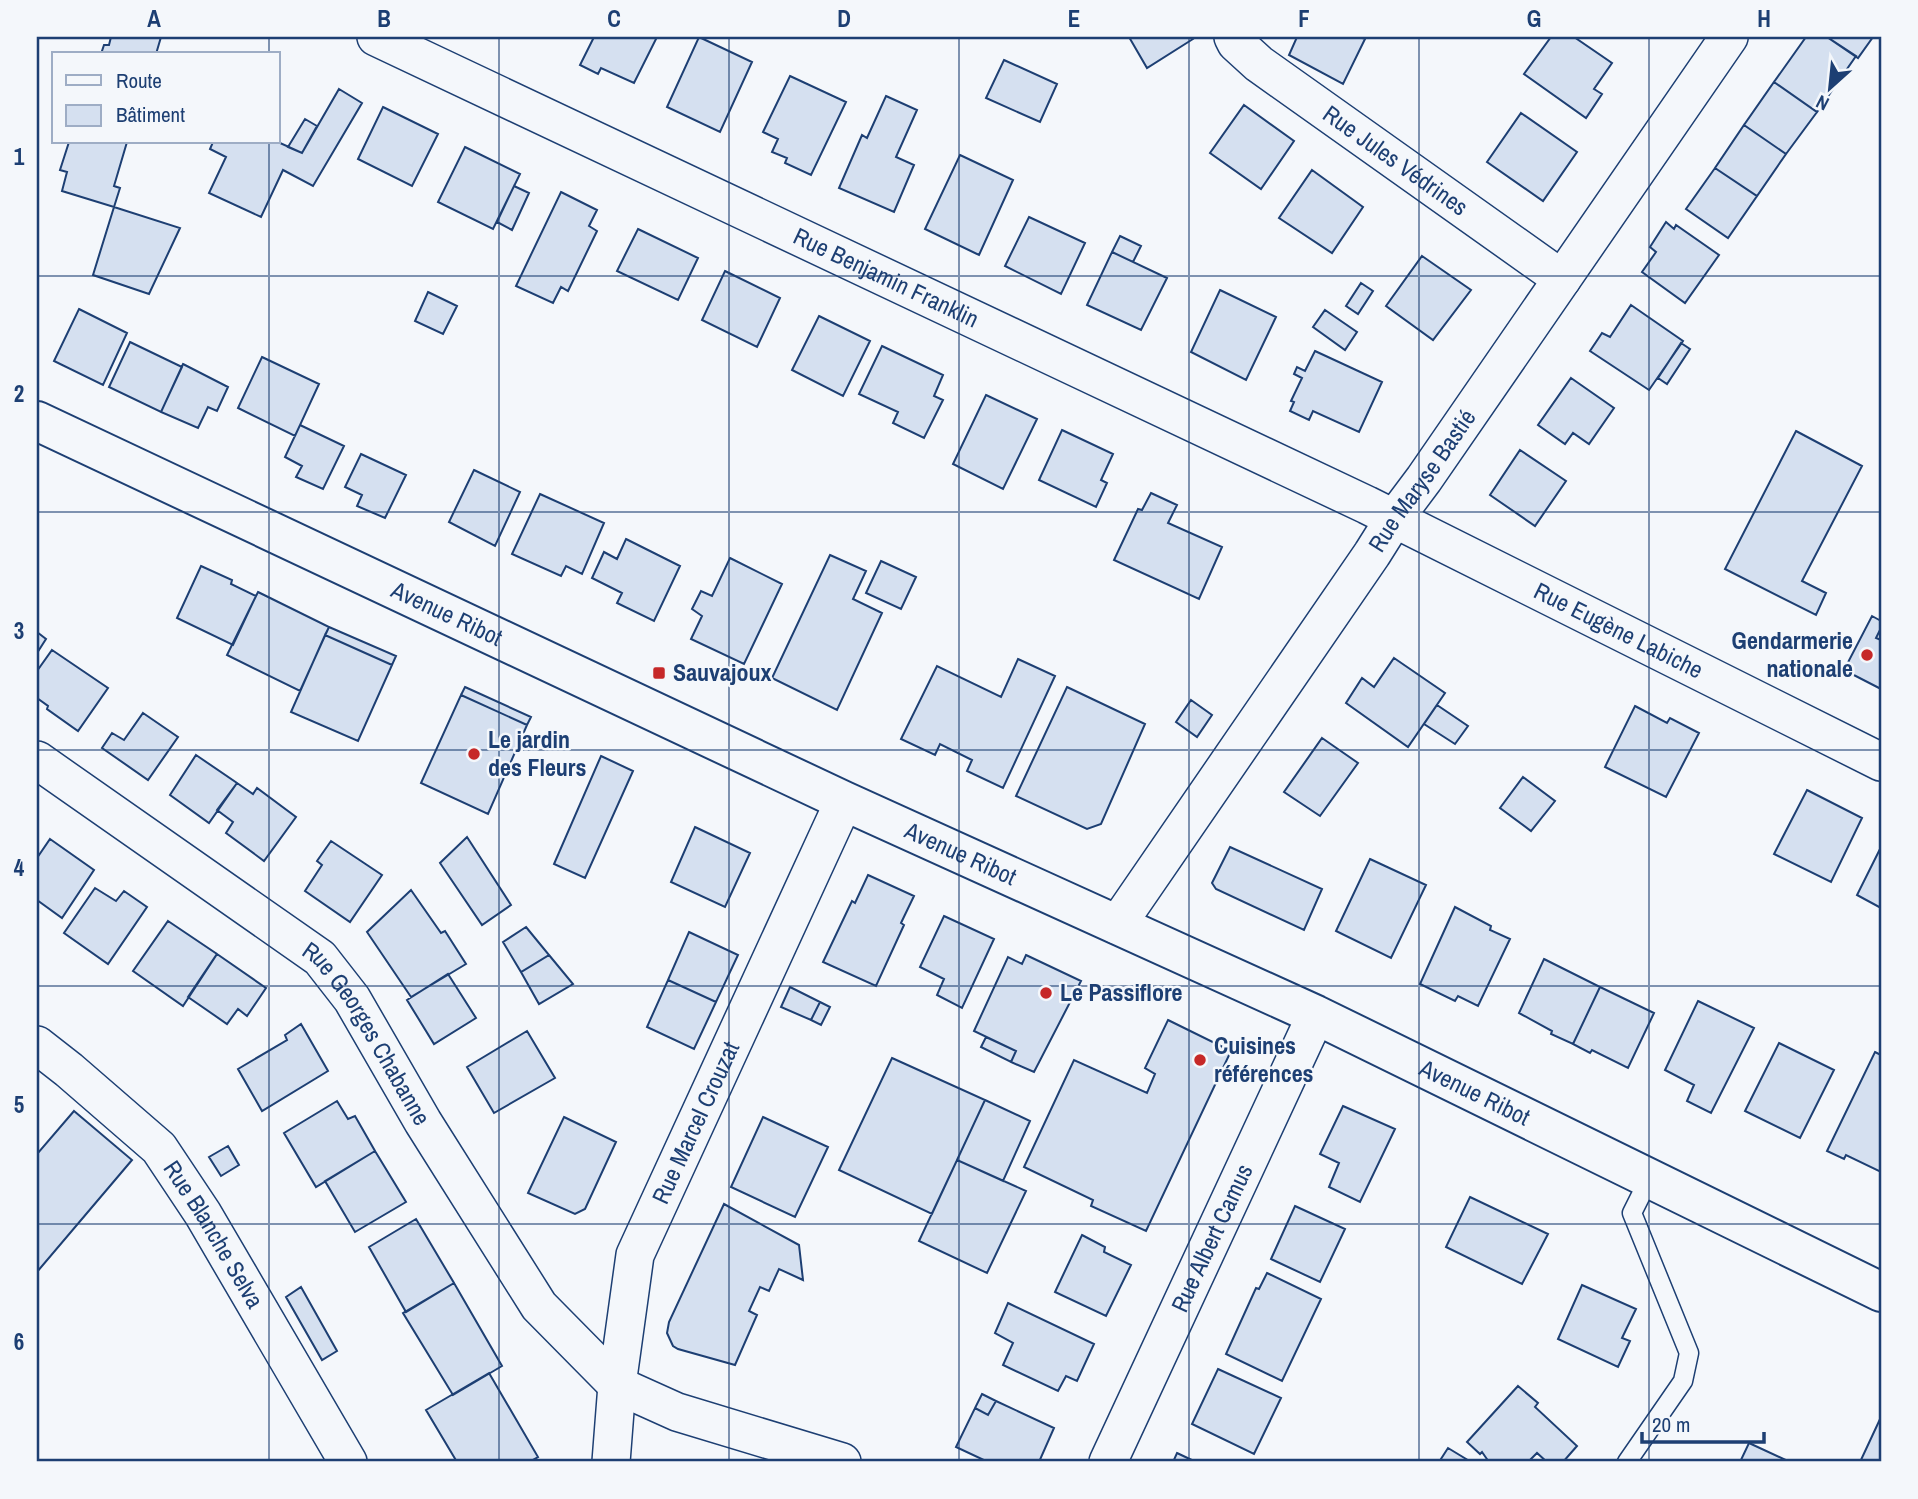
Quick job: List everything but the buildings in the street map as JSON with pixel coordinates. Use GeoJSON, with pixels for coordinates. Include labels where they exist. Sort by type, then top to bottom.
{"type":"FeatureCollection","features":[{"type":"Feature","properties":{"kind":"main road","name":"Avenue Ribot"},"geometry":{"type":"LineString","coordinates":[[37,421],[844,801],[1316,1015],[1881,1292]]}},
{"type":"Feature","properties":{"kind":"street","name":"Rue Benjamin Franklin"},"geometry":{"type":"LineString","coordinates":[[376,37],[1394,519]]}},
{"type":"Feature","properties":{"kind":"street","name":"Rue Jules Védrines"},"geometry":{"type":"LineString","coordinates":[[1233,37],[1259,64],[1563,279]]}},
{"type":"Feature","properties":{"kind":"street","name":"Rue Maryse Bastié"},"geometry":{"type":"LineString","coordinates":[[1117,925],[1394,519],[1729,37]]}},
{"type":"Feature","properties":{"kind":"street","name":"Rue Eugène Labiche"},"geometry":{"type":"LineString","coordinates":[[1394,519],[1881,762]]}},
{"type":"Feature","properties":{"kind":"street","name":"Rue Georges Chabanne"},"geometry":{"type":"LineString","coordinates":[[37,760],[320,958],[352,999],[423,1122],[539,1306],[617,1385]]}},
{"type":"Feature","properties":{"kind":"street","name":"Rue Marcel Crouzat"},"geometry":{"type":"LineString","coordinates":[[611,1462],[617,1385],[635,1255],[844,801]]}},
{"type":"Feature","properties":{"kind":"street","name":"Rue Albert Camus"},"geometry":{"type":"LineString","coordinates":[[1108,1462],[1316,1015]]}},
{"type":"Feature","properties":{"kind":"street","name":"Rue Blanche Selva"},"geometry":{"type":"LineString","coordinates":[[37,1045],[159,1148],[203,1214],[348,1462]]}},
{"type":"Feature","properties":{"kind":"street"},"geometry":{"type":"LineString","coordinates":[[617,1385],[677,1412],[842,1462]]}},
{"type":"Feature","properties":{"kind":"lane"},"geometry":{"type":"LineString","coordinates":[[1627,1462],[1683,1381],[1689,1353],[1632,1213],[1650,1178]]}},
{"type":"Feature","properties":{"kind":"place","name":"Gendarmerie nationale"},"geometry":{"type":"Point","coordinates":[1867,655]}},
{"type":"Feature","properties":{"kind":"place","name":"Sauvajoux"},"geometry":{"type":"Point","coordinates":[659,673]}},
{"type":"Feature","properties":{"kind":"place","name":"Le jardin des Fleurs"},"geometry":{"type":"Point","coordinates":[474,754]}},
{"type":"Feature","properties":{"kind":"place","name":"Le Passiflore"},"geometry":{"type":"Point","coordinates":[1046,993]}},
{"type":"Feature","properties":{"kind":"place","name":"Cuisines références"},"geometry":{"type":"Point","coordinates":[1200,1060]}}]}
